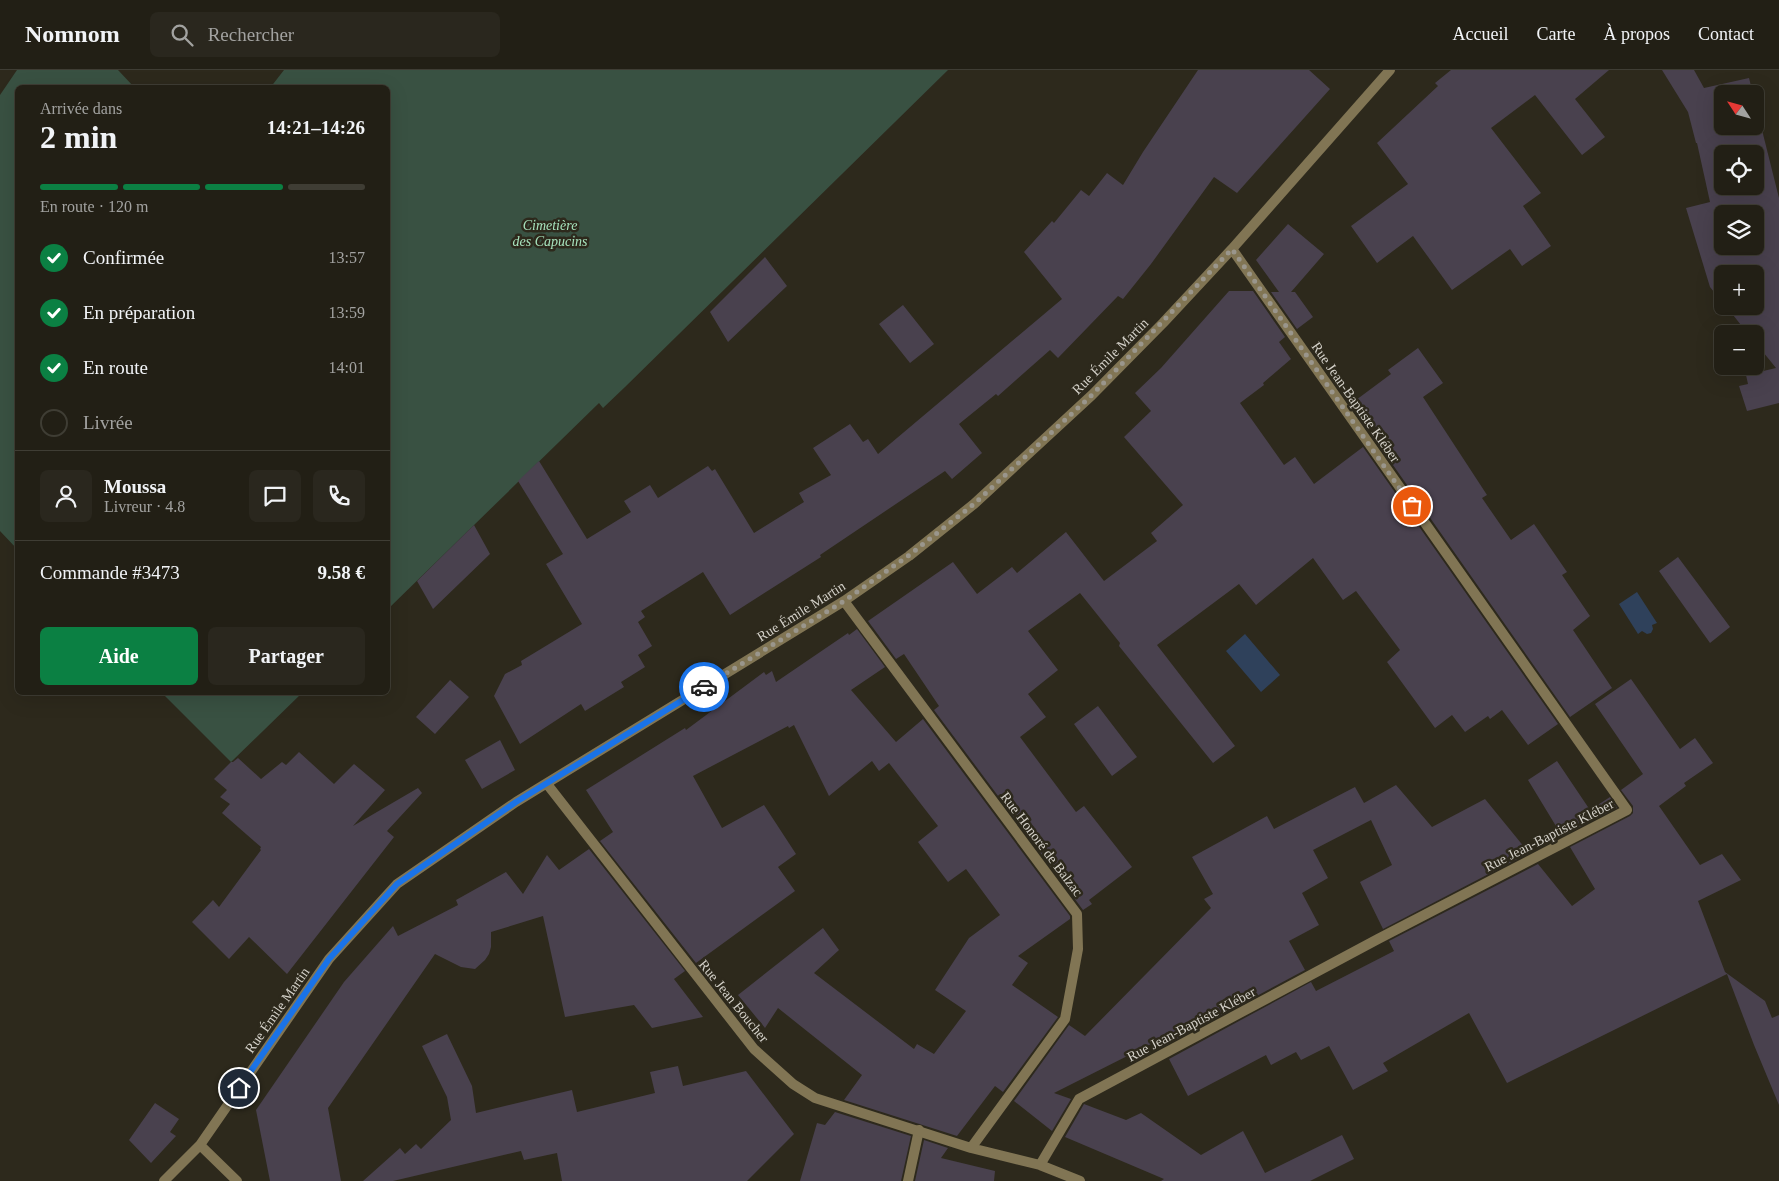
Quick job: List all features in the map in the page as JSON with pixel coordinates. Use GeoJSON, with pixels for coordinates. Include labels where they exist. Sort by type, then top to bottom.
{"type":"FeatureCollection","features":[{"type":"Feature","properties":{"kind":"street","name":"Rue Émile Martin"},"geometry":{"type":"LineString","coordinates":[[164,1181],[200,1145],[329,959],[397,884],[484,823],[844,601],[908,556],[974,504],[1092,395],[1232,249],[1390,70]]}},
{"type":"Feature","properties":{"kind":"street","name":"Rue Jean-Baptiste Kléber"},"geometry":{"type":"LineString","coordinates":[[1040,1165],[1079,1099],[1378,939],[1627,810],[1232,249]]}},
{"type":"Feature","properties":{"kind":"street","name":"Rue Honoré de Balzac"},"geometry":{"type":"LineString","coordinates":[[844,601],[1077,914],[1078,949],[1065,1019],[972,1148]]}},
{"type":"Feature","properties":{"kind":"street","name":"Rue Jean Boucher"},"geometry":{"type":"LineString","coordinates":[[547,784],[754,1049],[793,1084],[815,1098],[972,1148],[1040,1165],[1080,1181]]}},
{"type":"Feature","properties":{"kind":"street"},"geometry":{"type":"LineString","coordinates":[[908,1181],[919,1130]]}},
{"type":"Feature","properties":{"kind":"street"},"geometry":{"type":"LineString","coordinates":[[200,1145],[237,1181]]}},
{"type":"Feature","properties":{"kind":"green space"},"geometry":{"type":"Polygon","coordinates":[[[17,70],[118,70],[132,85],[15,85],[15,547],[0,531],[0,95],[17,70]]]}},
{"type":"Feature","properties":{"kind":"green space","name":"Cimetière des Capucins"},"geometry":{"type":"Polygon","coordinates":[[[284,70],[948,70],[625,387],[603,408],[599,403],[390,607],[390,85],[272,85],[284,70]]]}},
{"type":"Feature","properties":{"kind":"green space"},"geometry":{"type":"Polygon","coordinates":[[[164,695],[300,695],[231,762],[164,695]]]}},
{"type":"Feature","properties":{"kind":"water"},"geometry":{"type":"Polygon","coordinates":[[[1637,592],[1657,623],[1652,625],[1651,633],[1647,634],[1642,631],[1638,634],[1619,604],[1637,592]]]}},
{"type":"Feature","properties":{"kind":"water"},"geometry":{"type":"Polygon","coordinates":[[[1245,634],[1280,675],[1261,692],[1226,651],[1245,634]]]}},
{"type":"Feature","properties":{"kind":"building"},"geometry":{"type":"Polygon","coordinates":[[[1198,70],[1309,70],[1330,89],[1237,193],[1214,177],[1151,264],[1123,299],[1118,296],[1058,358],[1050,350],[998,396],[996,394],[959,424],[982,453],[952,479],[945,471],[820,555],[821,557],[730,615],[703,572],[641,611],[645,617],[638,622],[652,646],[638,655],[645,667],[621,682],[624,687],[585,711],[581,704],[520,744],[494,696],[505,674],[522,665],[521,661],[582,624],[546,564],[563,554],[518,481],[539,461],[587,539],[631,512],[624,501],[650,485],[658,498],[708,466],[712,471],[715,469],[754,533],[804,502],[799,493],[831,475],[813,448],[850,424],[863,442],[868,439],[878,454],[1062,299],[1024,252],[1052,221],[1054,223],[1081,190],[1089,196],[1107,173],[1123,185],[1198,70]]]}},
{"type":"Feature","properties":{"kind":"building"},"geometry":{"type":"Polygon","coordinates":[[[1451,70],[1609,70],[1575,99],[1605,137],[1582,155],[1535,95],[1491,128],[1541,193],[1523,206],[1551,246],[1522,266],[1510,249],[1452,290],[1413,236],[1377,263],[1351,226],[1408,184],[1377,143],[1438,86],[1435,83],[1451,70]]]}},
{"type":"Feature","properties":{"kind":"building"},"geometry":{"type":"Polygon","coordinates":[[[1662,70],[1694,70],[1704,88],[1714,86],[1714,135],[1763,135],[1779,198],[1779,403],[1747,411],[1739,386],[1748,384],[1746,375],[1764,375],[1764,371],[1776,368],[1764,353],[1764,325],[1741,325],[1733,315],[1764,315],[1764,265],[1714,265],[1714,292],[1710,287],[1686,208],[1710,202],[1688,112],[1662,70]]]}},
{"type":"Feature","properties":{"kind":"building"},"geometry":{"type":"Polygon","coordinates":[[[1749,78],[1751,85],[1718,85],[1749,78]]]}},
{"type":"Feature","properties":{"kind":"building"},"geometry":{"type":"Polygon","coordinates":[[[1288,224],[1324,254],[1291,292],[1295,292],[1313,317],[1297,329],[1271,292],[1279,292],[1256,260],[1288,224]]]}},
{"type":"Feature","properties":{"kind":"building"},"geometry":{"type":"Polygon","coordinates":[[[765,257],[787,286],[728,342],[710,312],[765,257]]]}},
{"type":"Feature","properties":{"kind":"building"},"geometry":{"type":"Polygon","coordinates":[[[1229,291],[1253,291],[1285,337],[1279,342],[1291,359],[1263,383],[1264,385],[1240,403],[1284,465],[1295,457],[1314,484],[1363,447],[1558,724],[1528,745],[1502,710],[1490,719],[1488,716],[1465,732],[1452,715],[1435,728],[1387,662],[1400,650],[1356,591],[1343,600],[1313,558],[1256,605],[1239,584],[1157,645],[1235,746],[1213,763],[1119,646],[1120,643],[1080,593],[1028,631],[1058,670],[1028,694],[1046,717],[1020,737],[1076,812],[1084,806],[1132,867],[1089,900],[1092,904],[1083,910],[934,710],[939,706],[904,654],[896,659],[868,621],[953,562],[977,594],[1012,567],[1017,573],[1066,532],[1104,581],[1157,541],[1151,533],[1183,505],[1124,437],[1151,411],[1135,393],[1161,368],[1229,291]]]}},
{"type":"Feature","properties":{"kind":"building"},"geometry":{"type":"Polygon","coordinates":[[[903,305],[934,344],[910,363],[879,324],[903,305]]]}},
{"type":"Feature","properties":{"kind":"building"},"geometry":{"type":"Polygon","coordinates":[[[1418,348],[1443,383],[1423,397],[1487,495],[1482,498],[1511,540],[1534,524],[1567,572],[1562,575],[1590,616],[1573,630],[1612,688],[1570,717],[1374,438],[1380,433],[1356,400],[1391,374],[1388,370],[1418,348]]]}},
{"type":"Feature","properties":{"kind":"building"},"geometry":{"type":"Polygon","coordinates":[[[474,525],[490,554],[433,609],[417,581],[474,525]]]}},
{"type":"Feature","properties":{"kind":"building"},"geometry":{"type":"Polygon","coordinates":[[[1678,557],[1730,627],[1710,643],[1659,571],[1678,557]]]}},
{"type":"Feature","properties":{"kind":"building"},"geometry":{"type":"Polygon","coordinates":[[[857,629],[885,667],[851,690],[896,742],[923,719],[1070,916],[1070,919],[1018,956],[1028,963],[1012,985],[1058,1017],[1003,1092],[995,1086],[957,1136],[844,1100],[862,1075],[778,1008],[765,1028],[738,995],[823,928],[839,950],[814,973],[914,1049],[917,1044],[934,1054],[966,1011],[935,990],[969,938],[1000,915],[966,869],[948,882],[918,842],[938,826],[889,763],[879,771],[872,761],[829,796],[794,725],[789,728],[788,726],[693,776],[722,828],[764,805],[796,854],[778,867],[795,891],[696,963],[600,841],[613,832],[586,790],[685,728],[686,730],[764,672],[766,675],[772,671],[776,682],[848,633],[849,635],[857,629]]]}},
{"type":"Feature","properties":{"kind":"building"},"geometry":{"type":"Polygon","coordinates":[[[1631,679],[1680,749],[1695,738],[1713,763],[1684,783],[1686,786],[1659,806],[1700,865],[1722,854],[1741,880],[1698,901],[1725,972],[1765,1001],[1772,1018],[1779,1015],[1779,1105],[1727,974],[1507,1083],[1469,1013],[1383,1063],[1388,1071],[1353,1090],[1329,1046],[1301,1060],[1296,1052],[1271,1065],[1266,1055],[1188,1096],[1169,1059],[1311,982],[1316,991],[1394,951],[1389,941],[1538,864],[1572,906],[1595,889],[1570,847],[1633,813],[1633,806],[1621,790],[1643,774],[1595,704],[1631,679]]]}},
{"type":"Feature","properties":{"kind":"building"},"geometry":{"type":"Polygon","coordinates":[[[450,680],[469,697],[435,734],[416,717],[450,680]]]}},
{"type":"Feature","properties":{"kind":"building"},"geometry":{"type":"Polygon","coordinates":[[[1098,706],[1137,757],[1112,776],[1074,724],[1098,706]]]}},
{"type":"Feature","properties":{"kind":"building"},"geometry":{"type":"Polygon","coordinates":[[[500,740],[515,770],[482,789],[465,760],[500,740]]]}},
{"type":"Feature","properties":{"kind":"building"},"geometry":{"type":"Polygon","coordinates":[[[299,752],[334,784],[354,764],[385,790],[353,826],[418,788],[422,793],[387,831],[394,837],[287,974],[249,937],[229,959],[192,922],[213,900],[219,907],[261,850],[261,847],[222,813],[230,804],[220,797],[227,790],[214,779],[231,762],[238,758],[261,779],[282,762],[286,765],[299,752]]]}},
{"type":"Feature","properties":{"kind":"building"},"geometry":{"type":"Polygon","coordinates":[[[1557,761],[1590,810],[1610,797],[1617,808],[1562,836],[1528,780],[1557,761]]]}},
{"type":"Feature","properties":{"kind":"building"},"geometry":{"type":"Polygon","coordinates":[[[1396,785],[1432,827],[1485,799],[1529,853],[1383,929],[1360,882],[1392,865],[1371,820],[1313,850],[1328,878],[1302,893],[1319,925],[1289,941],[1305,970],[1162,1047],[1159,1040],[1054,1093],[1071,1099],[1052,1131],[1014,1101],[1069,1025],[1085,1036],[1211,908],[1204,899],[1213,894],[1192,857],[1267,816],[1274,829],[1355,787],[1364,803],[1396,785]]]}},
{"type":"Feature","properties":{"kind":"building"},"geometry":{"type":"Polygon","coordinates":[[[589,849],[685,971],[674,979],[703,1017],[652,1028],[634,1005],[565,1017],[543,916],[491,932],[489,954],[475,969],[461,967],[435,954],[328,1108],[341,1181],[270,1181],[256,1110],[344,982],[393,926],[398,936],[458,905],[456,900],[506,872],[523,894],[547,855],[559,870],[589,849]]]}},
{"type":"Feature","properties":{"kind":"building"},"geometry":{"type":"Polygon","coordinates":[[[447,1034],[472,1086],[476,1113],[572,1090],[577,1112],[655,1093],[650,1072],[678,1066],[683,1086],[746,1071],[794,1134],[747,1181],[562,1181],[557,1153],[524,1160],[521,1151],[393,1181],[363,1181],[400,1148],[405,1154],[416,1144],[421,1149],[451,1120],[447,1097],[422,1046],[447,1034]]]}},
{"type":"Feature","properties":{"kind":"building"},"geometry":{"type":"Polygon","coordinates":[[[155,1103],[179,1119],[170,1132],[176,1136],[151,1163],[129,1140],[155,1103]]]}},
{"type":"Feature","properties":{"kind":"building"},"geometry":{"type":"Polygon","coordinates":[[[1084,1104],[1126,1120],[1141,1113],[1201,1155],[1243,1131],[1265,1173],[1342,1135],[1354,1159],[1310,1181],[1161,1181],[1164,1179],[1065,1137],[1084,1104]]]}},
{"type":"Feature","properties":{"kind":"building"},"geometry":{"type":"Polygon","coordinates":[[[835,1112],[911,1136],[901,1181],[800,1181],[817,1123],[825,1125],[835,1112]]]}},
{"type":"Feature","properties":{"kind":"building"},"geometry":{"type":"Polygon","coordinates":[[[924,1140],[948,1148],[941,1158],[995,1171],[994,1181],[915,1181],[924,1140]]]}},
{"type":"Feature","properties":{"kind":"way so far"},"geometry":{"type":"LineString","coordinates":[[704,687],[844,601],[908,556],[974,504],[1092,395],[1232,249],[1412,506]]}},
{"type":"Feature","properties":{"kind":"route"},"geometry":{"type":"LineString","coordinates":[[239,1088],[329,959],[397,884],[516,802],[704,687]]}}]}
